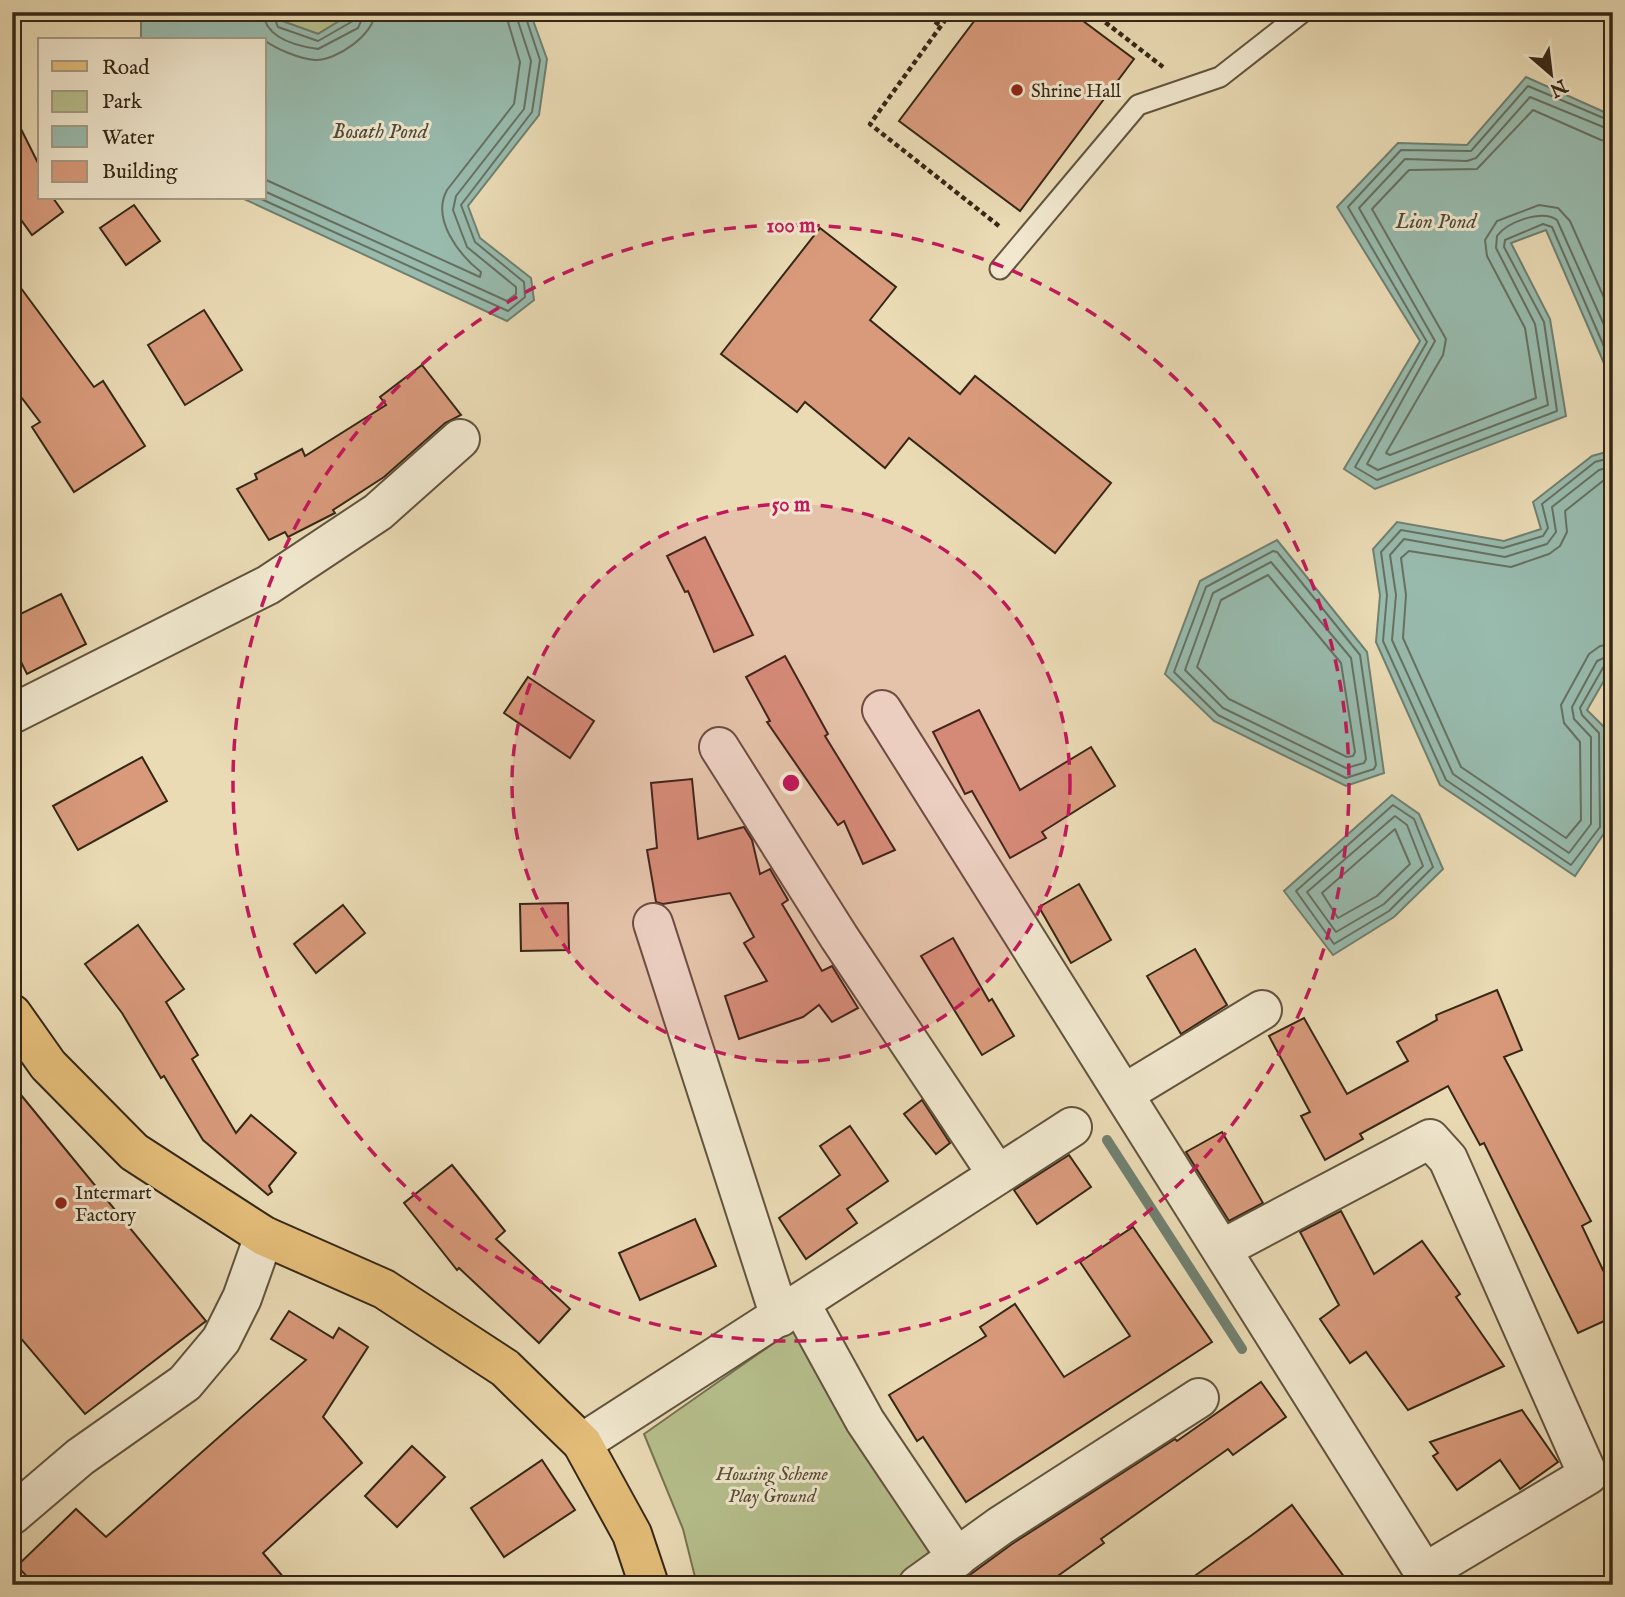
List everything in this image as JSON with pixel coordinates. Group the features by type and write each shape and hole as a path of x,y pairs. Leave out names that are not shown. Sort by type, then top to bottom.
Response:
{"main road":[{"path":"12,1014 48,1065 134,1152 264,1236 384,1289 505,1368 582,1443 610,1488 632,1534 649,1585"}],"street":[{"path":"12,714 268,585 378,512 460,439"},
{"path":"881,709 1125,1093 1222,1249 1428,1579 1588,1475 1448,1159 1430,1139 1222,1249"},
{"path":"719,747 839,937 997,1174"},
{"path":"653,923 790,1310 957,1558"},
{"path":"1125,1093 1262,1010"},
{"path":"582,1443 1072,1127"},
{"path":"12,1515 80,1457 185,1383 220,1340 242,1298 264,1236"},
{"path":"918,1585 1000,1526 1199,1398"}],"lane":[{"path":"1000,269 1138,105 1220,76 1303,12"}],"path":[{"path":"921,12 941,26"},
{"path":"951,12 870,124 1022,244"},
{"path":"1092,12 1189,87"}],"green space":[{"path":"278,12 354,12 318,34 282,21"},
{"name":"Housing Scheme Play Ground","path":"798,1326 935,1555 902,1585 697,1585 683,1529 644,1434"}],"water":[{"name":"Bosath Pond","path":"141,12 278,12 282,21 318,34 354,12 530,12 547,59 539,115 468,206 480,238 531,278 534,300 507,321 246,200 266,200 266,38 141,38"},
{"name":"Lion Pond","path":"1526,77 1613,116 1613,384 1546,230 1511,243 1550,319 1566,416 1375,489 1344,469 1420,341 1337,207 1398,143 1467,145"},
{"path":"1613,450 1613,665 1587,710 1606,729 1607,829 1575,876 1440,785 1376,642 1380,595 1373,549 1397,522 1504,541 1541,529 1533,502 1592,456"},
{"path":"1277,540 1367,652 1384,773 1346,786 1214,721 1165,674 1200,581"},
{"path":"1392,795 1419,814 1443,869 1394,917 1333,955 1284,891"}],"building":[{"name":"Shrine Hall","path":"981,12 1071,12 1134,59 1020,211 899,121"},
{"path":"12,111 38,163 38,200 54,200 63,212 32,235 19,217 12,217"},
{"path":"134,205 160,241 126,265 100,228"},
{"path":"820,228 896,287 870,320 960,394 975,376 1111,483 1055,553 909,438 885,468 805,402 797,412 721,354"},
{"path":"12,276 94,387 103,381 145,446 74,492 32,427 40,422 12,385"},
{"path":"204,310 242,370 185,405 148,345"},
{"path":"422,365 461,415 445,423 384,477 333,510 335,513 288,537 285,532 269,540 237,489 257,479 255,474 302,449 305,456 386,405 380,397"},
{"path":"705,537 753,635 714,652 688,591 685,592 667,556"},
{"path":"61,594 86,644 27,674 12,644 12,618"},
{"path":"785,656 828,734 825,736 895,850 863,864 844,821 838,825 767,722 770,721 746,677"},
{"path":"528,677 594,721 570,758 504,713"},
{"path":"979,710 1020,790 1091,747 1115,786 1042,832 1046,838 1010,858 972,791 965,794 933,732"},
{"path":"142,757 167,801 78,850 53,806"},
{"path":"692,779 698,839 744,827 752,840 760,874 770,869 788,900 782,904 822,971 832,966 858,1008 832,1022 819,1005 803,1017 739,1039 725,996 767,981 744,943 754,937 730,893 663,904 656,902 647,850 657,848 651,783"},
{"path":"1079,884 1111,940 1071,963 1039,907"},
{"path":"568,903 569,950 521,951 520,904"},
{"path":"343,905 365,933 316,973 294,944"},
{"path":"138,925 184,989 166,1002 198,1055 192,1059 236,1133 251,1115 296,1153 269,1186 272,1192 268,1195 203,1140 122,1013 85,964"},
{"path":"953,938 989,1001 992,999 1014,1036 982,1055 921,956"},
{"path":"1195,949 1227,1005 1181,1034 1147,976"},
{"path":"1497,990 1522,1050 1504,1057 1591,1221 1582,1226 1613,1291 1613,1317 1578,1333 1484,1143 1480,1145 1448,1086 1360,1134 1363,1139 1325,1160 1301,1116 1310,1112 1269,1036 1304,1018 1347,1094 1408,1061 1397,1042 1437,1020 1436,1015"},
{"name":"Intermart Factory","path":"12,1084 206,1321 85,1414 12,1328"},
{"path":"922,1100 950,1143 936,1154 904,1114"},
{"path":"850,1126 888,1181 847,1209 857,1223 806,1259 779,1218 840,1175 820,1146"},
{"path":"1222,1132 1263,1203 1229,1221 1186,1152"},
{"path":"1069,1155 1091,1187 1037,1224 1014,1190"},
{"path":"452,1165 505,1231 496,1239 570,1309 539,1343 459,1268 457,1270 404,1203"},
{"path":"1341,1211 1374,1274 1422,1241 1460,1294 1456,1297 1504,1366 1408,1410 1366,1352 1350,1363 1320,1319 1339,1305 1300,1232"},
{"path":"695,1219 716,1266 640,1300 619,1253"},
{"path":"1133,1227 1212,1342 966,1502 923,1437 917,1441 889,1395 986,1336 980,1327 1015,1304 1064,1377 1130,1336 1080,1262"},
{"path":"289,1311 333,1338 339,1328 368,1347 323,1417 362,1463 263,1553 290,1585 35,1585 17,1566 76,1509 106,1537 306,1360 271,1339"},
{"path":"1261,1382 1286,1417 1233,1455 1228,1449 1101,1539 1104,1543 1045,1585 956,1585 1012,1544 1175,1439 1177,1441"},
{"path":"1522,1410 1558,1462 1520,1489 1500,1460 1457,1490 1433,1456 1438,1453 1430,1442"},
{"path":"412,1446 445,1477 397,1527 365,1496"},
{"path":"542,1460 575,1510 504,1557 471,1508"},
{"path":"1292,1505 1350,1585 1182,1585 1252,1535"}],"waterway":[{"path":"1107,1140 1242,1349"}],"place":[{"name":"Shrine Hall","path":"1017,90"},
{"name":"Intermart Factory","path":"61,1203"}]}
